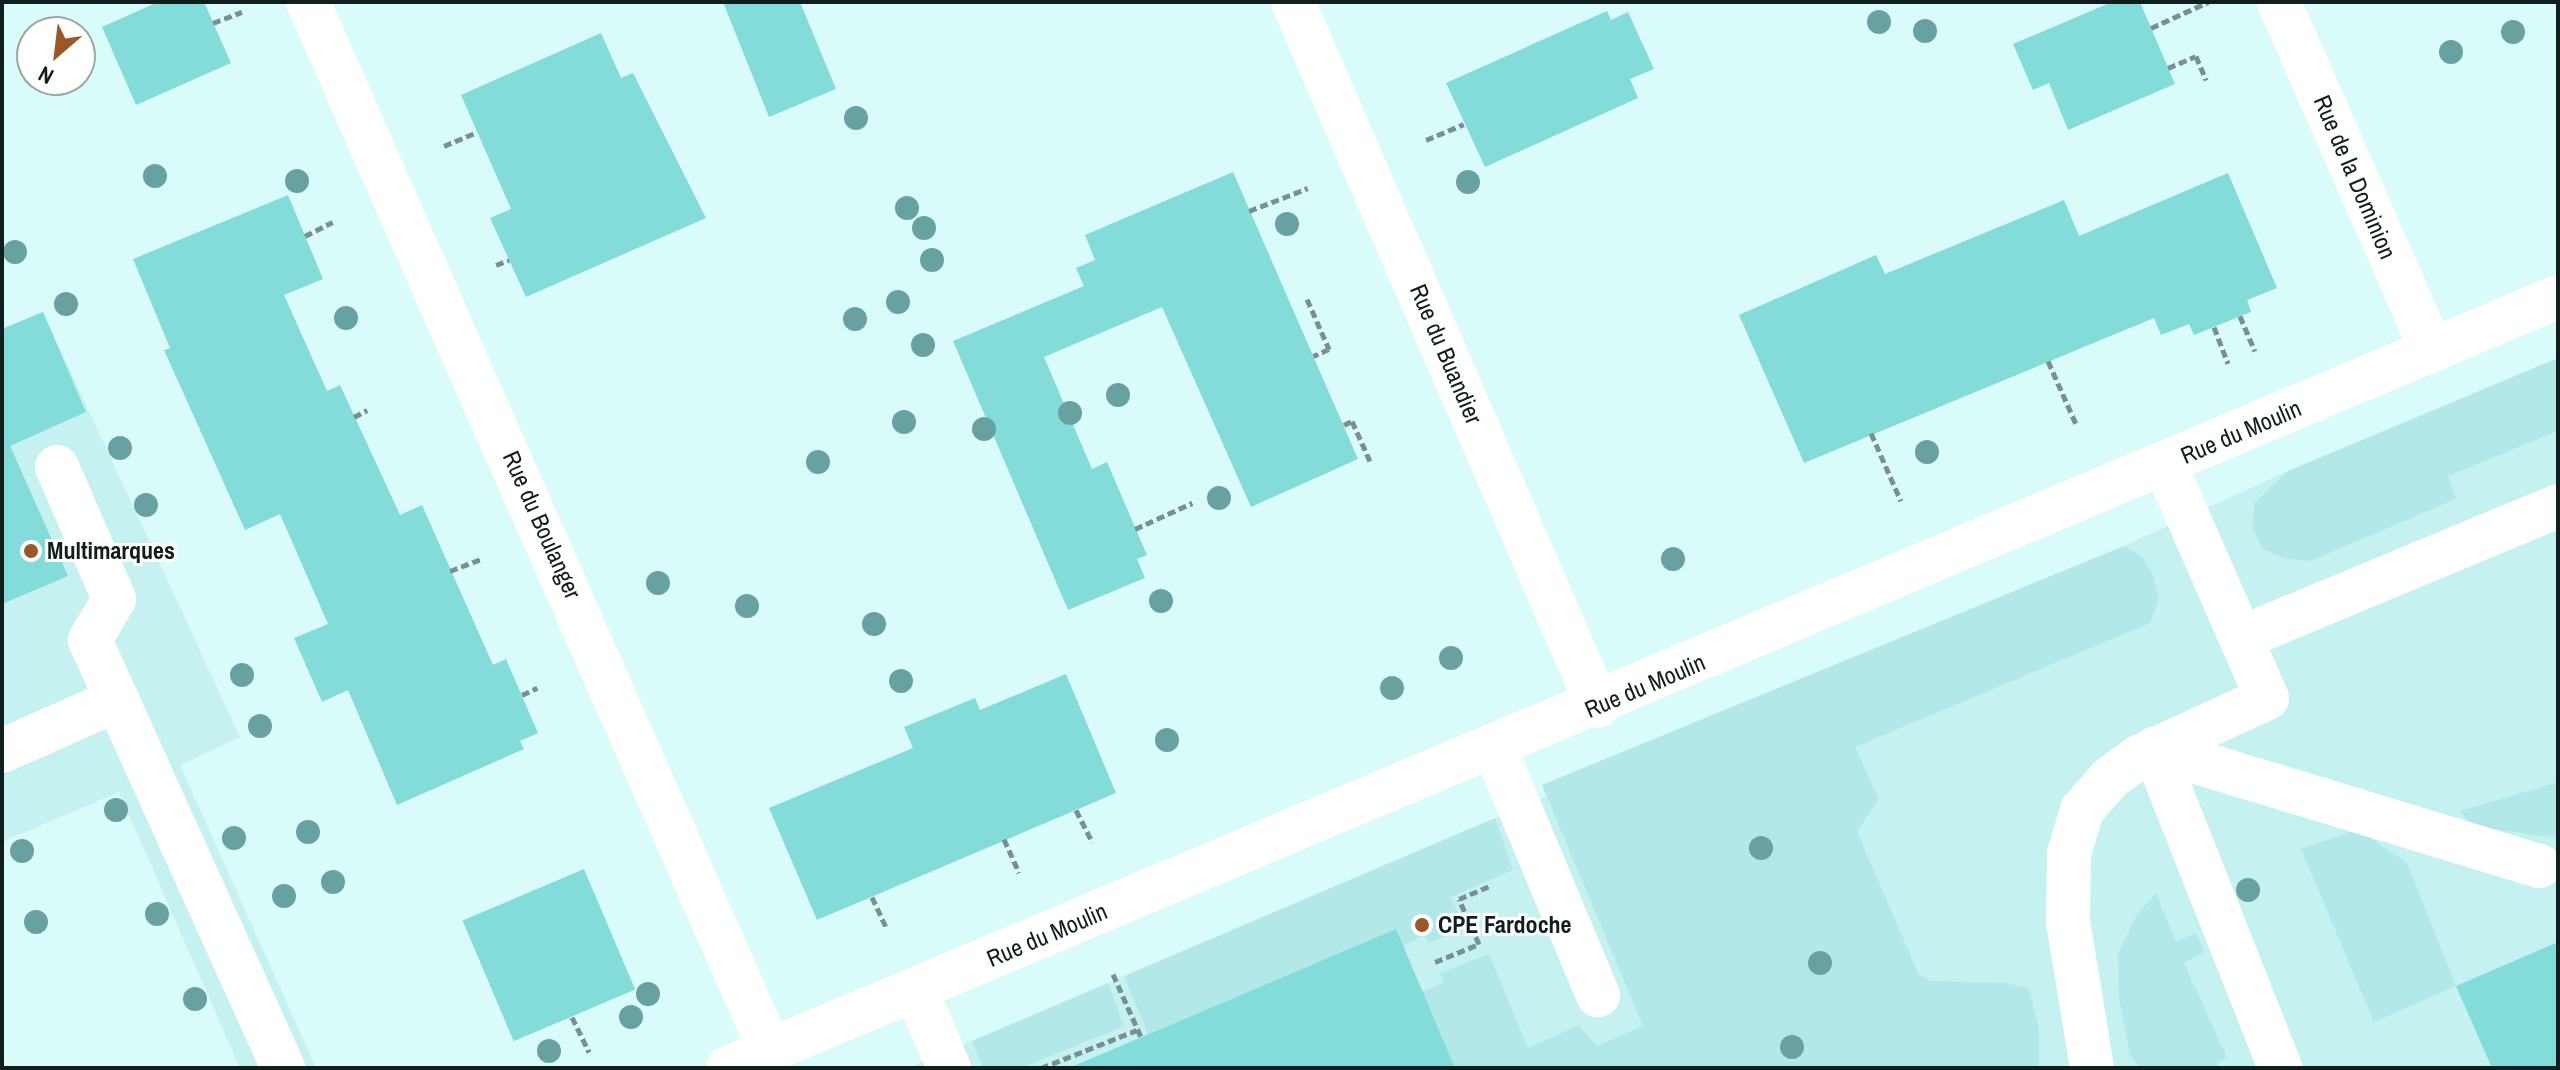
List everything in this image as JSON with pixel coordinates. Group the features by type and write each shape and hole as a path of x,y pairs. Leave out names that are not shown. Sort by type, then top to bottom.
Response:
{"street":[{"name":"Rue du Boulanger","path":"308,2 770,1050"},
{"name":"Rue du Buandier","path":"1293,2 1598,706"},
{"name":"Rue de la Dominion","path":"2279,2 2432,351"},
{"name":"Rue du Moulin","path":"728,1068 1598,706 2558,297"},
{"path":"2092,1068 2068,922 2069,854 2082,810 2110,778 2154,749 2267,698 2165,465"},
{"path":"57,467 114,599 90,640 283,1068"},
{"path":"2241,638 2558,506"},
{"path":"2,751 117,700"},
{"path":"1495,749 1598,995"},
{"path":"2154,749 2540,866"},
{"path":"2154,749 2280,1068"},
{"path":"916,990 949,1068"}],"path":[{"path":"2151,28 2208,2"},
{"path":"213,23 242,12"},
{"path":"2168,68 2196,56 2206,80"},
{"path":"1426,140 1464,124"},
{"path":"444,146 477,132"},
{"path":"1249,211 1308,188"},
{"path":"305,236 333,222"},
{"path":"496,265 509,260"},
{"path":"1307,299 1329,349 1313,356"},
{"path":"2240,316 2255,351"},
{"path":"2214,327 2228,363"},
{"path":"2048,361 2077,426"},
{"path":"354,417 367,410"},
{"path":"1344,425 1352,421 1370,461"},
{"path":"1871,433 1901,501"},
{"path":"1135,529 1192,503"},
{"path":"450,571 481,559"},
{"path":"522,695 537,688"},
{"path":"1076,810 1092,842"},
{"path":"1004,839 1019,873"},
{"path":"872,897 887,929"},
{"path":"1435,962 1479,944 1459,899"},
{"path":"1113,974 1141,1037"},
{"path":"572,1017 589,1052"},
{"path":"1041,1068 1137,1030"}],"shaded area":[{"path":"43,312 240,737 180,765 316,1068 240,1068 119,792 2,842 2,329"},
{"path":"2558,358 2558,1068 908,1068 1546,797 1542,785 2124,546 2288,471"},
{"path":"2558,358 2558,431 2448,476 2456,499 2310,561 2283,558 2262,548 2253,529 2254,503 2288,471"},
{"path":"2124,546 2142,557 2152,573 2159,598 2150,623 1855,747 1879,799 1857,831 1919,975 1932,981 2006,983 2029,989 2039,1029 2039,1068 1455,1068 1421,992 1444,983 1440,973 1489,954 1528,1048 1579,1025 1597,1046 1643,1026 1542,785"},
{"path":"2558,782 2558,838 2471,826 2460,811"},
{"path":"1495,818 1513,870 1451,897 1465,929 1428,943 1424,935 1403,946 1396,929 1148,1034 1124,976"},
{"path":"2358,829 2407,863 2456,986 2374,1022 2301,849"},
{"path":"2156,893 2176,942 2196,933 2205,952 2184,963 2227,1058 2217,1062 2219,1068 2140,1068 2130,1056 2119,998 2118,954 2136,916"},
{"path":"1108,983 1124,1026 1021,1068 983,1068 972,1041"}],"building":[{"path":"158,2 204,2 231,63 136,105 102,27"},
{"path":"723,2 800,2 836,89 769,117"},
{"path":"2112,2 2140,2 2175,84 2068,130 2049,83 2033,90 2013,44"},
{"path":"1607,11 1611,20 1628,12 1654,69 1630,79 1638,98 1485,167 1446,83"},
{"path":"601,33 621,78 633,73 706,218 526,297 490,218 511,209 461,95"},
{"path":"1233,172 1358,459 1251,507 1162,307 1044,357 1092,469 1107,462 1147,555 1137,559 1145,578 1068,610 953,341 1084,286 1076,268 1095,260 1085,235"},
{"path":"2228,173 2277,288 2247,300 2251,312 2194,335 2189,324 2161,335 2154,318 1804,463 1739,315 1876,255 1885,274 2064,200 2079,236"},
{"path":"288,195 323,279 284,295 327,391 340,385 400,515 422,505 493,665 506,659 538,733 520,741 524,749 397,805 348,690 322,702 294,638 328,624 280,514 245,530 164,350 170,348 133,259"},
{"path":"43,312 86,412 10,446 68,576 2,604 2,329"},
{"path":"1066,674 1116,793 817,920 769,808 913,748 904,727 975,698 980,710"},
{"path":"584,869 635,990 514,1041 462,921"},
{"path":"1396,929 1455,1068 1069,1068"},
{"path":"2558,942 2558,1068 2492,1068 2456,986"}],"place":[{"name":"Multimarques","path":"31,551"},
{"name":"CPE Fardoche","path":"1422,925"}]}
